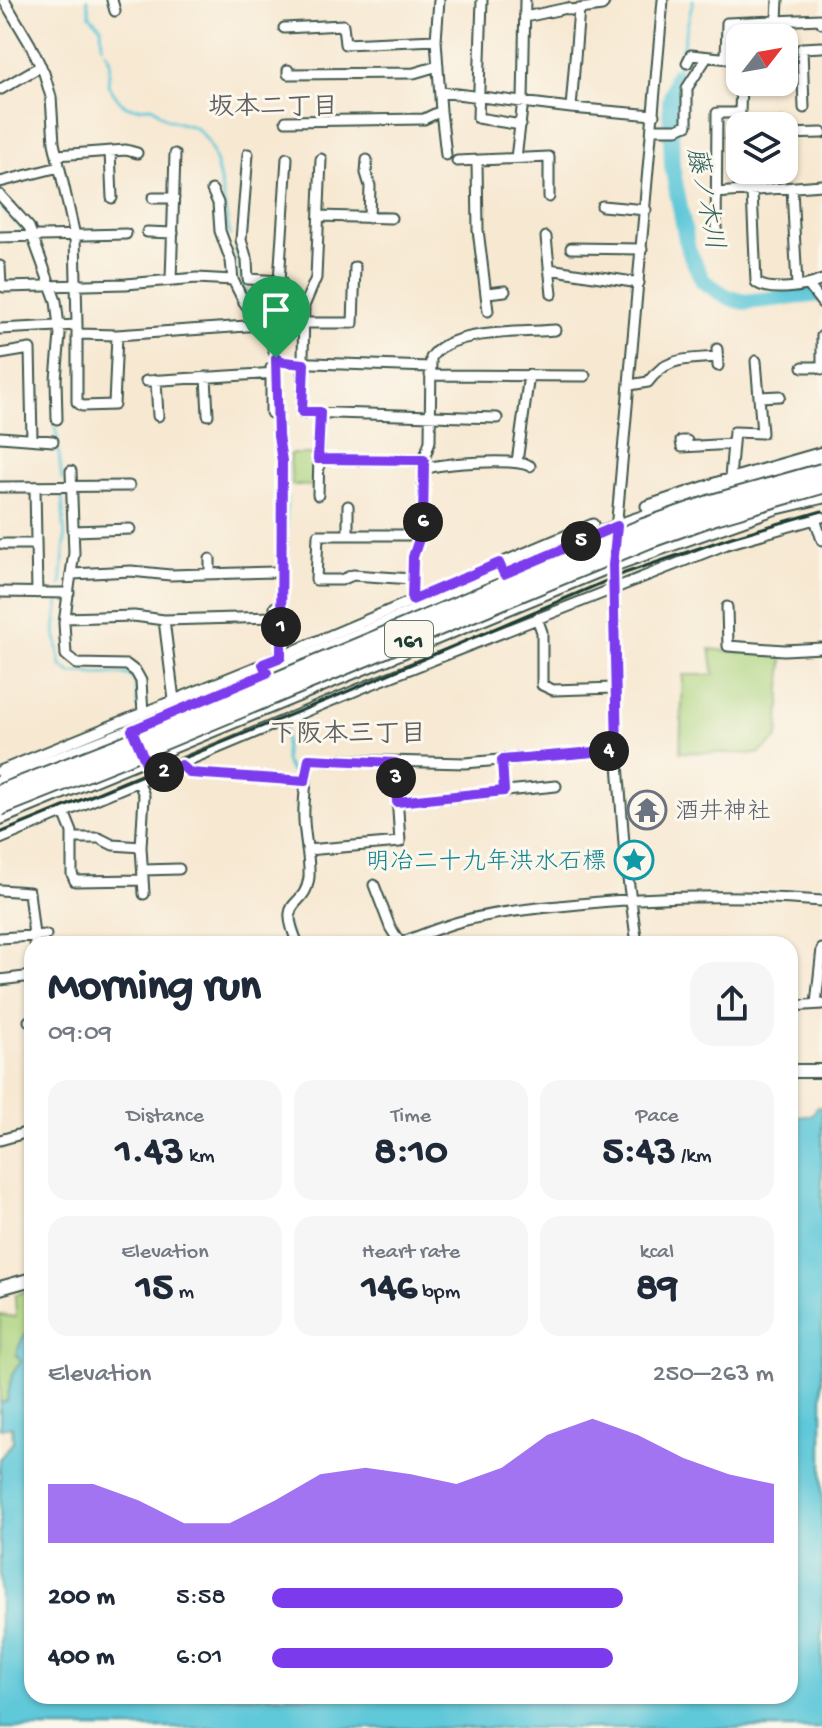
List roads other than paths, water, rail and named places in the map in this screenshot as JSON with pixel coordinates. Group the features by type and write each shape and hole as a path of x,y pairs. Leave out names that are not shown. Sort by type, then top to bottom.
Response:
{"highway":[{"name":"161","path":"0,793 118,747 644,527 712,503 822,472"},
{"name":"161","path":"0,807 648,540 715,516 822,485"}],"street":[{"path":"112,0 115,11"},
{"path":"439,0 436,40 446,155"},
{"path":"482,0 478,118 521,125"},
{"path":"516,158 523,101 525,0"},
{"path":"525,17 566,4 570,10 602,6 605,0"},
{"path":"636,936 617,750 613,565 663,0"},
{"path":"777,19 778,0"},
{"path":"2,1 41,66 51,97 59,167 75,236 77,402 82,406 114,405 117,335"},
{"path":"571,108 579,9"},
{"path":"727,24 777,19 820,19 822,23"},
{"path":"284,28 343,25 345,44 436,40"},
{"path":"804,108 802,48 822,47"},
{"path":"687,63 691,55 726,58"},
{"path":"653,129 677,129 687,125 687,88 707,57"},
{"path":"1,89 41,66"},
{"path":"286,73 414,73 438,66"},
{"path":"440,92 654,115"},
{"path":"717,241 717,113 740,113 741,96"},
{"path":"286,121 424,119 441,111"},
{"path":"798,130 822,133"},
{"path":"110,152 112,198"},
{"path":"57,155 137,153"},
{"path":"171,280 175,154"},
{"path":"248,154 241,240 248,279 280,285 287,158"},
{"path":"457,161 549,157 549,197"},
{"path":"321,159 316,278 304,306 302,412 497,418"},
{"path":"367,160 369,218"},
{"path":"477,161 478,230 488,311"},
{"path":"0,182 59,167"},
{"path":"716,193 822,185"},
{"path":"792,188 797,286"},
{"path":"212,190 218,203 218,218 231,261 233,280 244,302 269,334 276,358 271,413"},
{"path":"752,192 756,282 766,289 810,287 822,280"},
{"path":"0,195 24,220 56,301 60,326 57,419"},
{"path":"153,198 174,198"},
{"path":"602,206 646,210"},
{"path":"319,216 391,218"},
{"path":"147,232 173,233"},
{"path":"0,237 126,234"},
{"path":"546,237 552,294"},
{"path":"224,244 241,240"},
{"path":"571,248 642,249"},
{"path":"0,266 1,286 197,278 233,280"},
{"path":"303,323 353,323 355,267"},
{"path":"549,269 639,283"},
{"path":"810,287 820,301"},
{"path":"487,293 505,291"},
{"path":"0,329 60,326 117,335 261,325"},
{"path":"412,600 413,557 421,535 424,464 430,441 431,358 435,351 456,338 555,330"},
{"path":"803,367 822,368 822,336"},
{"path":"0,354 30,349 32,439"},
{"path":"630,385 648,382 655,370 674,361 717,357"},
{"path":"276,358 304,364 585,376"},
{"path":"730,478 734,432 762,433 756,361"},
{"path":"158,416 151,381 273,373"},
{"path":"273,373 282,461 281,657"},
{"path":"517,462 529,375"},
{"path":"206,377 208,415"},
{"path":"759,397 780,396"},
{"path":"318,495 320,412"},
{"path":"0,437 53,441"},
{"path":"687,441 681,441 682,447 733,444"},
{"path":"646,506 822,452"},
{"path":"318,459 424,464 517,462 530,466"},
{"path":"791,462 822,462"},
{"path":"0,781 533,555 617,526 730,478 769,469"},
{"path":"71,471 73,574 65,618 66,655 77,664 127,665 141,681 143,714"},
{"path":"0,487 129,486"},
{"path":"35,487 37,593"},
{"path":"0,818 613,565 775,508 822,497"},
{"path":"348,506 348,535"},
{"path":"0,839 364,687 727,544 819,518 822,540"},
{"path":"575,538 593,524"},
{"path":"74,531 130,529"},
{"path":"412,579 353,575 341,580 316,580 318,535 421,535"},
{"path":"3,544 36,544"},
{"path":"533,555 553,612"},
{"path":"65,618 134,616 164,620 275,617 275,558"},
{"path":"210,559 210,574"},
{"path":"0,771 130,725 143,714 174,700 265,669 281,657 412,600 502,568"},
{"path":"73,574 131,571 170,575 275,572"},
{"path":"0,592 69,593"},
{"path":"727,607 728,646 784,650 822,648"},
{"path":"537,618 542,632 542,685 553,690 615,688"},
{"path":"164,620 174,700"},
{"path":"265,669 280,703 281,723"},
{"path":"130,725 152,777"},
{"path":"294,936 288,923 288,913 309,877 303,819 309,759 465,763 617,750"},
{"path":"502,760 504,791"},
{"path":"307,850 400,842 395,763"},
{"path":"181,765 190,773 305,781"},
{"path":"139,782 144,796 141,847 144,894"},
{"path":"397,802 556,786"},
{"path":"64,812 72,838 72,874 75,881 99,881 179,869"},
{"path":"72,838 99,838 113,845 141,847"},
{"path":"99,881 99,895"},
{"path":"374,885 395,936"},
{"path":"0,890 29,892 34,936"},
{"path":"421,936 461,921 493,914 630,898 768,896 822,901"},
{"path":"0,938 24,939"},
{"path":"798,1005 819,1004 822,949"},
{"path":"0,980 24,977"},
{"path":"798,1071 822,1071"},
{"path":"0,1140 24,1133"},
{"path":"0,1288 24,1281"}],"water":[{"path":"817,1107 822,1107 822,1728 0,1728 0,1458 13,1442 12,1426 0,1429 0,1403 7,1401 12,1375 21,1361 16,1355 24,1336 24,1704 798,1704 798,1117 812,1115"}],"waterway":[{"path":"87,0 90,16 101,27 102,46"},
{"name":"藤ノ木川","path":"676,76 693,0"},
{"path":"105,51 110,61 108,85 122,103 130,107 152,107 167,119 197,129 205,137 220,178 230,235"},
{"name":"藤ノ木川","path":"676,76 670,101 672,166 688,249 703,281 727,297 744,302 822,294"},
{"path":"0,206 25,232"},
{"path":"236,249 245,290 276,332 279,349"},
{"path":"55,421 62,480"},
{"path":"286,461 286,533"},
{"path":"61,585 65,542 62,495"},
{"path":"59,600 55,630 61,666 71,673 129,675 135,681 138,708"},
{"path":"285,727 285,761 292,773"},
{"path":"295,897 303,881 299,811"},
{"path":"288,907 283,914 290,936"}],"railway":[{"path":"0,833 339,695 625,573 822,511"}],"place":[{"name":"酒井神社","path":"647,810"},
{"name":"明冶二十九年洪水石標","path":"634,860"}],"district":[{"name":"坂本二丁目","path":"273,105"},
{"name":"下阪本三丁目","path":"348,732"}]}
